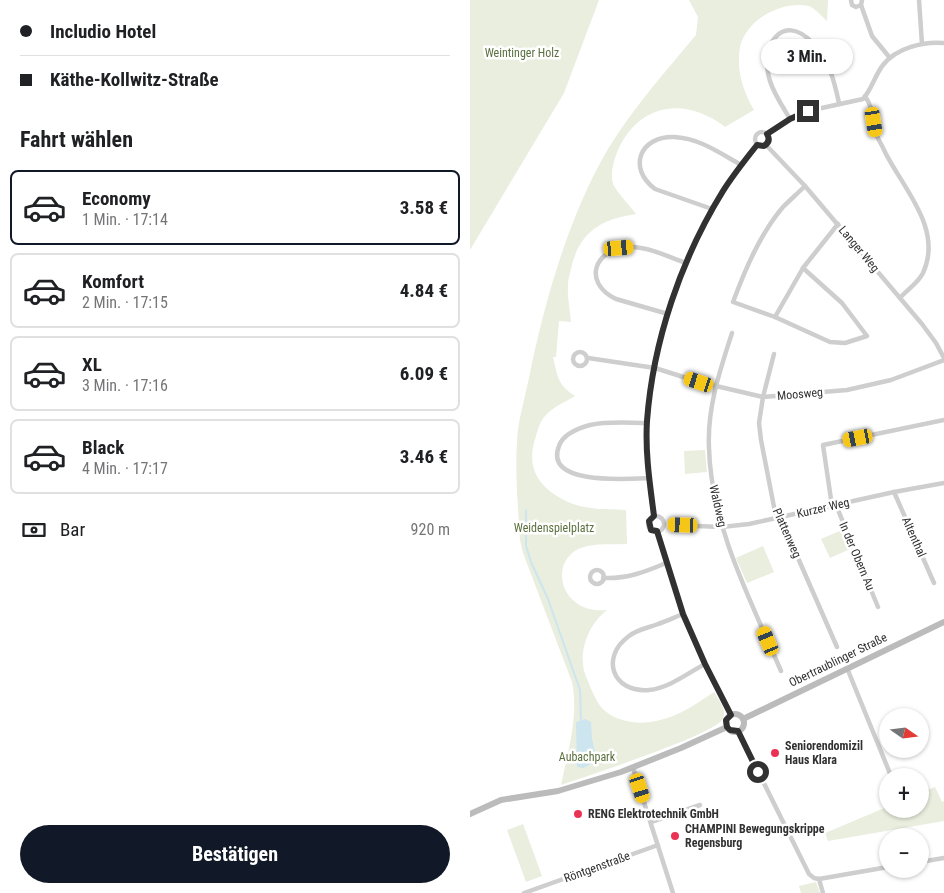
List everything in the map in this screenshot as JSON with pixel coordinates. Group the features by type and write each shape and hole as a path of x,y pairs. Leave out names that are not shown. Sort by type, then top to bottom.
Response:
{"street":[{"path":"851,0 852,5 855,7 862,3 872,36 890,58"},
{"path":"919,0 922,44"},
{"path":"790,119 770,82 767,67 770,44 776,36 787,31 800,34 812,42 818,49 831,71 839,103"},
{"path":"767,134 790,119 808,111 859,100 865,96 883,65 890,58 913,46 944,43"},
{"path":"865,96 872,109 876,135 891,165 915,202 927,238 927,254 923,272 919,279 900,298"},
{"path":"761,132 767,134 769,141 766,145 762,147 754,142 756,135 761,132"},
{"path":"712,209 655,189 648,184 639,170 640,156 650,143 660,139 685,138 710,147 741,165"},
{"path":"654,516 649,478 647,422 655,368 668,314 686,263 712,209 741,165 757,145"},
{"name":"Langer Weg","path":"766,145 805,186 900,298 936,343 944,359"},
{"path":"802,268 842,303 867,336 845,343 830,342 775,317 733,302 749,264 766,232 783,207 805,186"},
{"path":"775,317 802,268 838,224"},
{"path":"668,314 608,296 597,282 596,266 600,259 608,253 619,248 631,247 644,248 686,263"},
{"name":"Waldweg","path":"732,333 715,387 710,426 708,447 714,491 722,527 781,671"},
{"name":"Plattenweg","path":"774,354 763,397 759,423 760,440 775,512 837,647"},
{"name":"Moosweg","path":"588,358 655,368 715,387 763,397 847,390 891,380 944,359"},
{"name":"In der Obern Au","path":"878,607 834,505 823,445 944,420"},
{"path":"647,422 589,425 575,430 565,437 560,443 557,454 558,461 568,470 589,478 610,480 649,478"},
{"name":"Kurzer Weg","path":"670,525 722,527 779,519 834,505 944,483"},
{"name":"Altenthal","path":"894,492 934,583"},
{"path":"654,516 659,516 664,522 662,529 657,531 651,530 649,526 649,521 654,516"},
{"path":"657,531 683,614 705,664 731,715"},
{"path":"603,578 624,578 666,563"},
{"path":"683,614 642,629 628,637 621,643 614,657 614,672 618,680 628,688 652,690 668,685 705,664"},
{"name":"Obertraublinger Straße","path":"743,719 944,623"},
{"path":"847,668 888,768"},
{"path":"738,714 743,719 743,726 738,731 730,730 727,727 726,720 731,715 738,714"},
{"path":"470,814 501,800 558,791 633,768 727,727"},
{"path":"738,731 805,868 814,878 819,879 879,869"},
{"path":"633,768 673,893"},
{"path":"651,822 700,805"},
{"name":"Röntgenstraße","path":"524,893 538,891 658,845"},
{"path":"929,860 944,858"},
{"path":"819,879 823,893"}],"green space":[{"name":"Weintinger Holz","path":"470,0 599,0 564,93 470,250"},
{"path":"689,0 828,0 827,21 812,7 798,5 776,9 766,14 749,28 740,47 739,64 744,88 754,110 725,127 710,117 695,111 680,108 665,109 651,114 639,122 627,134 615,158 612,180 617,191 636,214 612,220 593,230 580,245 575,256 568,282 571,322 559,321 556,357 553,357 561,384 575,396 552,410 542,420 538,428 532,459 538,478 544,486 562,499 586,507 626,510 627,544 584,547 572,553 565,562 562,573 563,584 568,595 578,604 590,609 607,610 590,630 583,654 584,671 600,706 616,718 636,722 650,722 679,713 714,692 722,706 724,717 713,727 673,745 561,785 572,734 574,695 572,682 523,553 520,540 516,465 519,425 550,290 581,202 608,149 628,119 696,35 698,17"},
{"path":"705,450 707,472 685,474 684,451"},
{"path":"842,530 850,549 830,558 821,539"},
{"path":"763,546 774,572 747,583 736,558"},
{"path":"935,787 942,802 944,801 944,821 903,828 879,828 879,832 828,841 825,833 879,810 879,818 929,818 929,789"},
{"path":"523,824 542,876 526,882 507,830"},
{"path":"816,882 820,893 801,893 799,886"}],"water":[{"path":"585,719 591,722 592,739 597,761 583,768 577,767 576,722"}],"waterway":[{"path":"526,510 526,546 531,562 548,599 580,690 581,720"}],"place":[{"name":"Seniorendomizil Haus Klara","path":"775,753"},
{"name":"RENG Elektrotechnik GmbH","path":"578,814"},
{"name":"CHAMPINI Bewegungskrippe Regensburg","path":"675,836"}],"route":[{"path":"758,772 738,731 734,732 727,727 726,720 731,715 705,664 683,614 657,531 651,530 648,524 654,516 649,478 647,422 650,393 668,314 686,263 712,209 723,190 757,145 764,146 768,143 769,138 767,134 790,119 808,111"}],"park label":[{"name":"Weidenspielplatz","path":"554,528"},
{"name":"Aubachpark","path":"587,757"}]}
